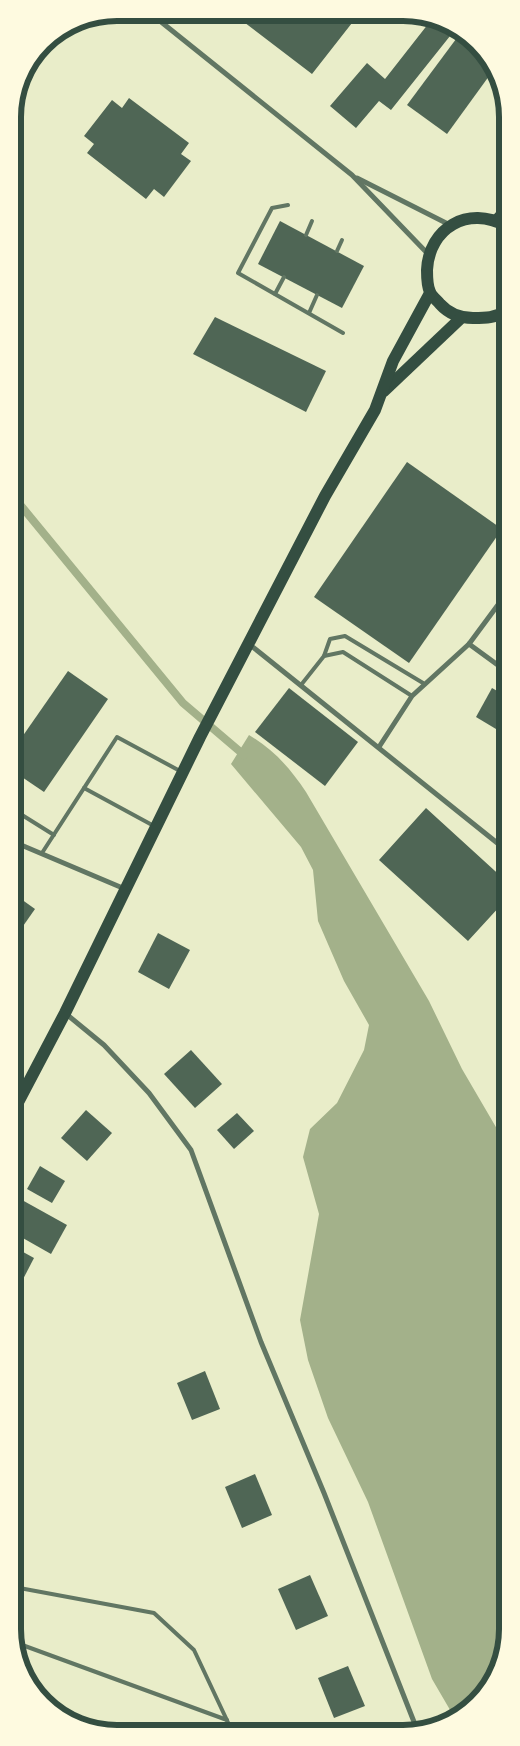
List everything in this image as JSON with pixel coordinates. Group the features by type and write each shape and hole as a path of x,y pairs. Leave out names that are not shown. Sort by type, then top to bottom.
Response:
{"main road":[{"path":"499,223 473,218 450,225 437,238 428,255 427,277 430,293 445,309 462,318 495,318 499,315"},
{"path":"21,1097 65,1013 200,737 382,392 393,361 430,293"},
{"path":"382,392 462,318"}],"street":[{"path":"160,21 352,175 428,255"},
{"path":"352,175 450,225"},
{"path":"379,747 412,696 468,644 499,603"},
{"path":"248,643 499,844"},
{"path":"468,644 499,666"},
{"path":"21,845 125,890"},
{"path":"65,1013 104,1045 149,1093 191,1150 261,1342 346,1547 415,1724"}],"lane":[{"path":"288,205 272,208 238,272 343,334"},
{"path":"306,235 312,221"},
{"path":"337,251 342,240"},
{"path":"276,294 284,277"},
{"path":"309,314 318,295"},
{"path":"301,685 324,656 330,639 345,636 423,684"},
{"path":"324,656 343,652 412,696"},
{"path":"42,853 117,737 182,773"},
{"path":"84,788 156,827"},
{"path":"21,814 54,835"},
{"path":"21,1588 154,1613 194,1650 229,1725"},
{"path":"23,1645 227,1720"}],"shaded area":[{"path":"249,735 281,760 294,775 306,792 429,1001 462,1069 499,1132 499,1635 494,1660 486,1677 475,1692 451,1712 432,1679 368,1502 328,1418 308,1360 300,1320 319,1214 303,1157 310,1129 337,1103 364,1050 369,1025 344,981 318,921 313,870 301,847 231,764"}],"building":[{"path":"242,21 354,21 312,74"},
{"path":"428,24 451,34 391,110 379,101 356,128 330,106 367,63 385,79"},
{"path":"457,38 471,49 489,76 447,134 407,105"},
{"path":"129,98 189,143 181,154 191,161 164,197 154,189 146,199 87,153 94,144 84,136 112,100 122,108"},
{"path":"280,221 364,266 342,308 258,264"},
{"path":"215,317 326,371 306,412 193,354"},
{"path":"407,462 499,527 499,533 409,663 314,597"},
{"path":"68,671 108,699 44,792 21,776 21,739"},
{"path":"289,688 358,742 325,786 255,732"},
{"path":"492,688 499,692 499,731 476,717"},
{"path":"426,808 499,875 499,907 468,941 379,860"},
{"path":"21,899 35,909 21,929"},
{"path":"158,933 190,950 169,989 138,972"},
{"path":"191,1050 222,1084 195,1108 164,1074"},
{"path":"86,1110 112,1133 87,1161 61,1138"},
{"path":"237,1113 254,1131 234,1149 217,1130"},
{"path":"40,1166 65,1181 52,1203 27,1189"},
{"path":"22,1200 67,1225 51,1254 21,1237"},
{"path":"21,1251 34,1258 21,1283"},
{"path":"205,1371 220,1409 192,1420 177,1383"},
{"path":"255,1474 272,1515 242,1528 225,1487"},
{"path":"310,1575 328,1616 296,1630 278,1589"},
{"path":"348,1666 365,1706 334,1718 318,1678"}],"waterway":[{"path":"21,506 183,703 244,755"}]}
